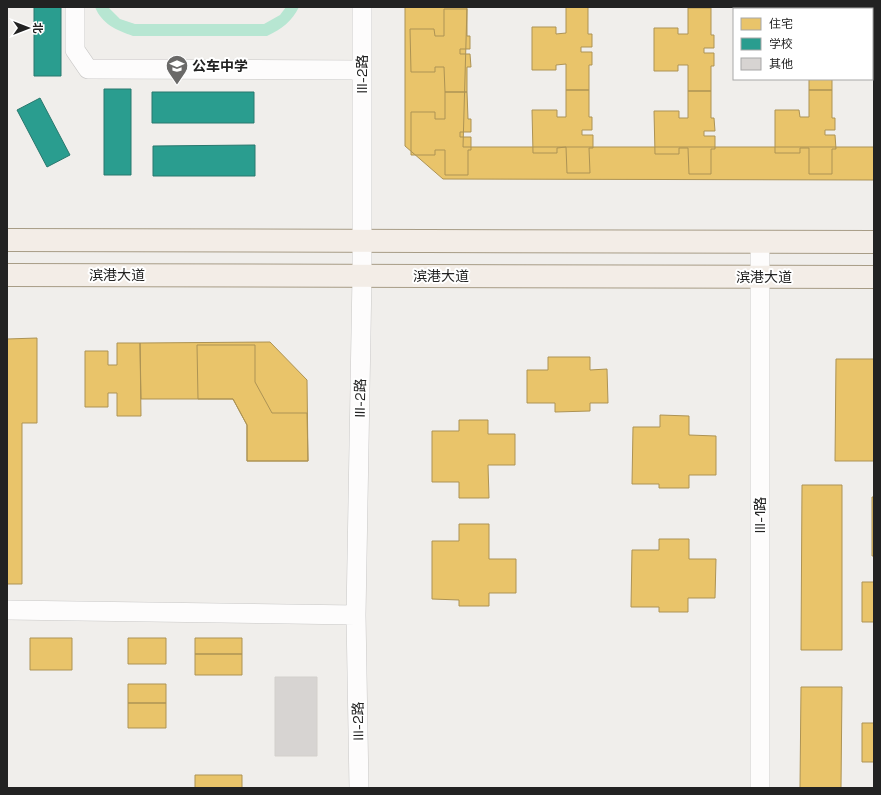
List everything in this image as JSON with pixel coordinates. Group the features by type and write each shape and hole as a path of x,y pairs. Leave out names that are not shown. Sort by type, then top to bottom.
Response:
{"main road":[{"path":"7,240 874,242"},
{"name":"滨港大道","path":"7,275 874,277"}],"street":[{"path":"75,7 75,50 88,69 362,70"},
{"name":"III-2路","path":"359,788 356,615 362,276 362,7"},
{"name":"III-1路","path":"760,242 760,788"},
{"path":"7,610 356,615"}],"green space":[{"path":"95,7 108,7 120,19 135,24 264,24 280,15 286,7 299,7 286,24 267,36 133,36 110,26 98,13"}],"building: 住宅":[{"path":"405,7 467,7 463,147 874,147 874,180 443,179 405,146"},
{"path":"566,7 588,7 588,34 592,34 592,47 581,47 581,52 592,52 592,65 589,65 589,90 566,90 566,64 556,65 556,70 532,70 532,27 556,27 556,34 566,33"},
{"path":"809,7 831,7 831,8"},
{"path":"688,8 711,8 711,35 714,35 714,48 704,48 704,53 714,53 714,66 711,66 711,91 688,91 688,65 678,65 678,71 654,71 654,28 678,28 678,34 688,34"},
{"path":"444,9 467,9 467,36 470,36 470,49 460,49 460,54 470,54 471,67 467,67 467,92 445,92 444,67 435,67 435,72 411,72 410,29 434,29 435,36 444,36"},
{"path":"809,80 832,80 832,90 809,90"},
{"path":"566,90 589,90 589,117 592,117 592,130 582,130 582,135 593,135 593,148 589,148 590,173 567,173 566,147 557,148 557,153 533,153 532,110 557,110 557,117 566,117"},
{"path":"809,90 832,90 832,118 835,118 835,130 825,130 825,135 835,135 836,149 832,149 832,174 809,174 809,148 800,148 800,153 775,153 775,110 799,110 800,117 809,117"},
{"path":"688,91 711,91 711,118 714,118 715,131 704,131 704,136 715,136 715,149 711,149 711,174 689,174 688,148 679,148 679,154 655,154 654,111 679,111 679,118 688,118"},
{"path":"445,92 467,92 468,119 471,119 471,132 460,132 460,137 471,137 471,150 468,150 468,175 445,175 445,150 435,150 435,155 411,155 411,112 435,112 435,119 445,119"},
{"path":"37,338 37,423 22,423 22,584 7,584 7,339"},
{"path":"270,342 307,380 308,461 247,461 247,425 233,399 141,399 140,343"},
{"path":"117,343 140,343 141,416 117,416 117,393 108,393 108,407 85,407 85,351 108,351 108,365 117,365"},
{"path":"197,345 255,345 255,382 272,413 307,413 308,461 247,461 247,425 233,399 198,399"},
{"path":"548,357 590,357 590,370 607,369 608,403 590,403 590,411 555,412 555,403 527,403 527,370 548,370"},
{"path":"836,359 874,359 874,461 835,461"},
{"path":"660,415 689,416 689,435 716,436 716,475 689,475 689,488 659,488 659,484 632,484 633,427 660,427"},
{"path":"459,420 488,420 488,434 515,434 515,465 488,465 489,498 459,498 459,482 432,482 432,431 459,431"},
{"path":"802,485 842,485 842,650 801,650"},
{"path":"872,497 874,497 874,556 872,556"},
{"path":"459,524 489,524 489,559 516,559 516,593 489,593 489,606 459,606 459,600 432,599 432,541 459,541"},
{"path":"659,539 689,539 689,559 716,559 715,598 688,598 688,612 659,612 659,607 631,607 632,550 659,550"},
{"path":"862,582 874,582 874,622 862,622"},
{"path":"30,638 72,638 72,670 30,670"},
{"path":"128,638 166,638 166,664 128,664"},
{"path":"195,638 242,638 242,654 195,654"},
{"path":"195,654 242,654 242,675 195,675"},
{"path":"128,684 166,684 166,703 128,703"},
{"path":"801,687 842,687 841,788 800,788"},
{"path":"128,703 166,703 166,728 128,728"},
{"path":"862,723 874,723 874,762 862,762"},
{"path":"195,775 242,775 242,788 195,788"}],"building: 学校":[{"path":"34,7 61,7 61,76 34,76"},
{"path":"104,89 131,89 131,175 104,175"},
{"path":"152,92 254,92 254,123 152,123"},
{"path":"40,98 70,155 47,167 17,110"},
{"path":"255,145 255,176 153,176 153,146"}],"building: 其他":[{"path":"275,677 317,677 317,756 275,756"}],"place":[{"name":"公车中学","path":"177,86"}]}
